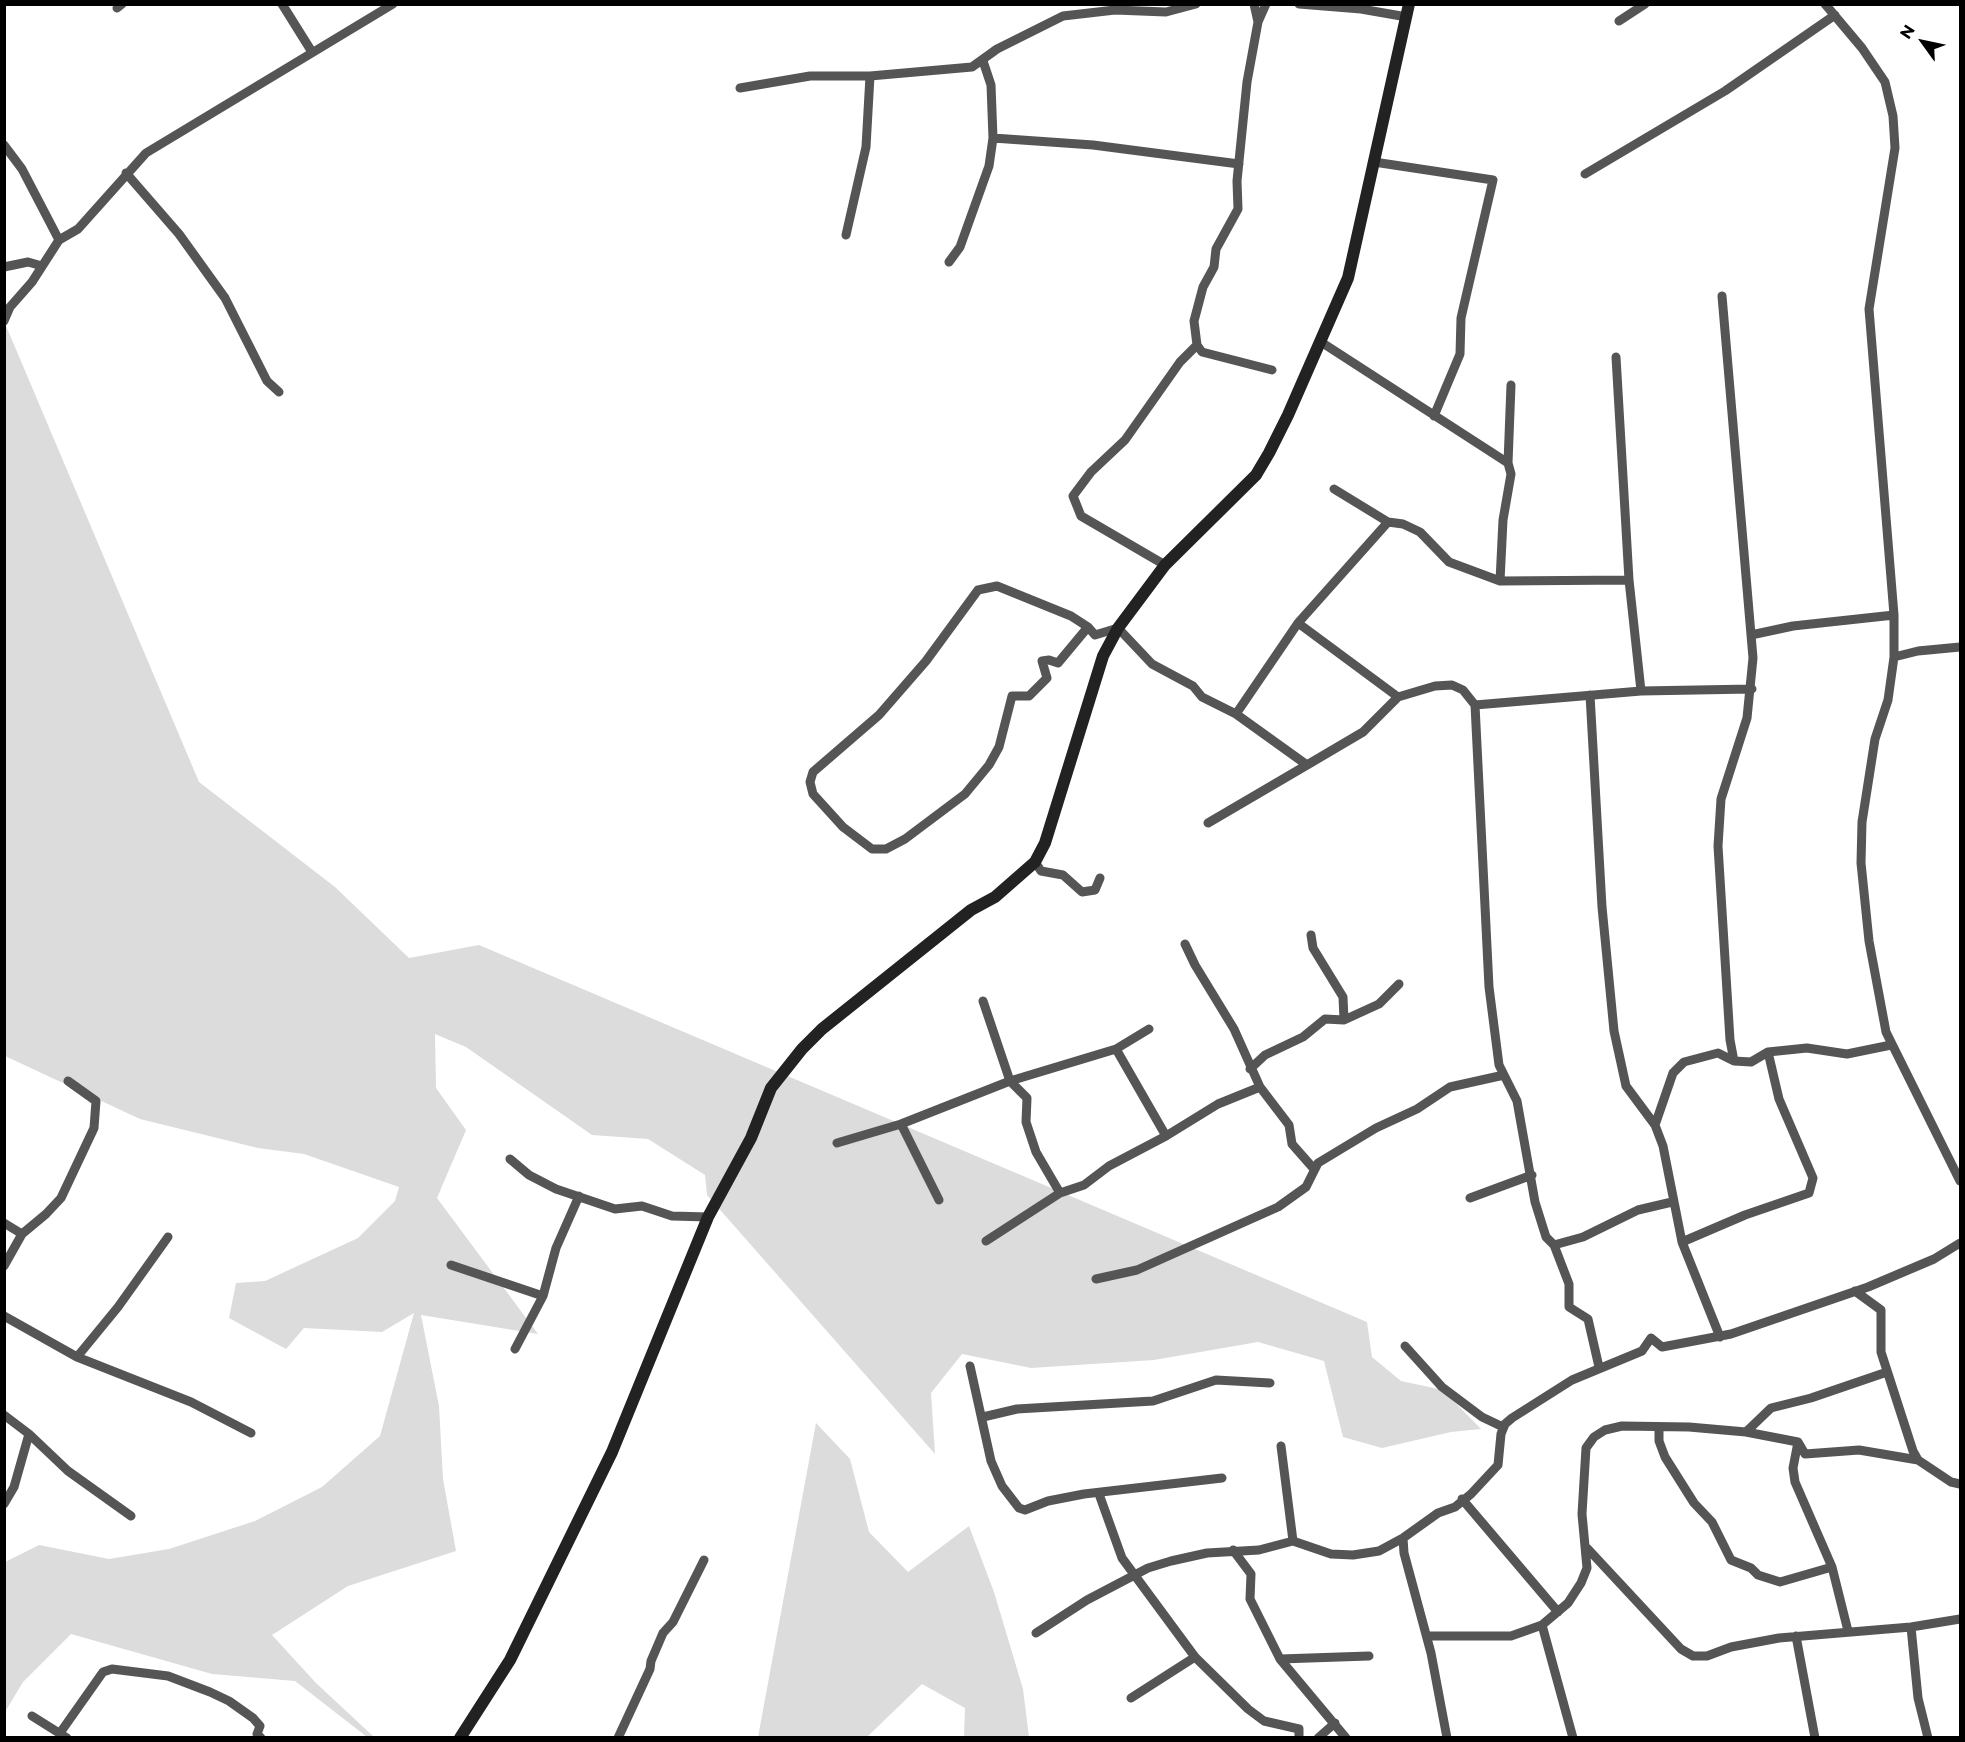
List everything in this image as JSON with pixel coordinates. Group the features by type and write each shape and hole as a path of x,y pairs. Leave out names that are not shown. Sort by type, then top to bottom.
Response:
{"main road":[{"path":"460,1737 510,1660 612,1452 708,1217 751,1138 771,1088 802,1049 822,1029 971,910 995,897 1035,862 1046,843 1103,656 1118,628 1165,565 1256,475 1288,415 1348,278 1408,11"}],"street":[{"path":"282,4 312,52"},
{"path":"4,321 10,307 59,240 78,228 146,153 312,52 352,31 393,4"},
{"path":"740,88 810,76 870,76 972,67 997,49 1063,16 1141,8 1166,12 1196,4"},
{"path":"1254,4 1258,22"},
{"path":"1266,4 1258,22 1247,82 1239,164 1238,209 1216,249 1214,267 1200,298 1194,321 1197,345 1202,352 1272,370"},
{"path":"1299,4 1408,11"},
{"path":"1619,21 1645,4"},
{"path":"1825,4 1862,48 1885,82 1893,116 1895,148 1869,309 1894,615 1894,657 1890,690 1875,739 1862,822 1861,862 1874,978 1891,1045 1960,1182"},
{"path":"1585,174 1725,91 1835,15"},
{"path":"949,262 960,247 974,204 987,177 993,138 991,86 983,61"},
{"path":"846,235 866,147 870,76"},
{"path":"993,138 1093,145 1239,164"},
{"path":"4,145 26,175 59,240"},
{"path":"1374,162 1493,180 1461,318 1460,354 1434,416"},
{"path":"126,173 178,234 225,298 267,381 279,392"},
{"path":"4,267 28,262 42,266"},
{"path":"1722,296 1751,634 1752,689 1747,718 1721,800 1718,846 1730,1040 1734,1060"},
{"path":"1321,342 1508,463"},
{"path":"1165,565 1081,516 1073,496 1091,472 1125,440 1180,362 1197,345"},
{"path":"1616,357 1629,580 1641,691"},
{"path":"1500,581 1503,520 1511,474 1508,463 1511,385"},
{"path":"1334,489 1388,522 1403,524 1420,532 1438,554 1449,562 1500,581 1629,580"},
{"path":"1236,714 1298,623 1388,522"},
{"path":"1088,627 1058,663 1049,660 1042,661 1047,678 1029,696 1012,696 999,747 989,765 965,794 905,839 886,849 872,849 843,827 813,794 810,782 813,772 826,759 845,747 879,715 926,661 978,591 997,586 1071,616 1088,627 1095,634 1118,628 1152,664 1193,686 1202,697 1236,714 1307,765"},
{"path":"1751,634 1792,626 1894,615"},
{"path":"1298,623 1398,697"},
{"path":"1894,657 1918,651 1960,647"},
{"path":"1208,823 1364,732 1398,697 1435,686 1452,685 1463,690 1475,705 1489,987 1497,1056 1517,1101 1535,1202 1546,1237 1554,1245 1569,1284 1569,1307 1588,1319 1599,1367"},
{"path":"1475,705 1641,691 1752,689"},
{"path":"1590,695 1602,907 1614,1031 1626,1086 1654,1125 1667,1165 1672,1202 1682,1242 1720,1336"},
{"path":"1035,862 1041,871 1063,875 1082,892 1095,890 1100,878"},
{"path":"1311,935 1313,948 1343,997 1344,1020"},
{"path":"1185,944 1195,965 1234,1029 1260,1087 1289,1125 1292,1144 1314,1169"},
{"path":"1250,1069 1265,1055 1303,1037 1325,1019 1344,1020 1379,1004 1399,984"},
{"path":"983,1001 1010,1081 1027,1098 1026,1122 1036,1152 1060,1193"},
{"path":"837,1143 901,1124 1010,1081 1116,1049 1149,1029"},
{"path":"1654,1125 1662,1110 1673,1073 1684,1062 1718,1053 1734,1060 1751,1062 1768,1052 1807,1048 1847,1054 1891,1045"},
{"path":"1116,1049 1166,1136"},
{"path":"1682,1242 1745,1215 1809,1193 1813,1178 1779,1099 1768,1052"},
{"path":"1096,1279 1137,1270 1278,1207 1306,1187 1318,1163 1376,1128 1417,1109 1450,1087 1504,1075"},
{"path":"4,1266 22,1234 61,1198 94,1128 96,1101 68,1081"},
{"path":"986,1241 1060,1193 1084,1185 1109,1166 1166,1136 1218,1104 1260,1087"},
{"path":"1644,1110 1662,1110"},
{"path":"901,1124 939,1200"},
{"path":"510,1159 529,1175 556,1189 615,1209 642,1206 672,1216 708,1217"},
{"path":"1470,1198 1532,1175"},
{"path":"515,1349 543,1296 556,1248 579,1196"},
{"path":"1554,1245 1583,1237 1638,1210 1672,1202"},
{"path":"4,1223 22,1234"},
{"path":"76,1357 168,1237"},
{"path":"1036,1633 1087,1600 1135,1575 1171,1561 1233,1550 1259,1550 1293,1541 1331,1554 1368,1554 1383,1549 1438,1513 1455,1507 1462,1499 1472,1494 1497,1465 1503,1427 1512,1418 1572,1380 1642,1351 1651,1338 1662,1347 1720,1336 1855,1291 1934,1259 1960,1243"},
{"path":"451,1265 543,1296"},
{"path":"1855,1291 1881,1310 1881,1352 1918,1460"},
{"path":"4,1316 76,1357 191,1402 251,1433"},
{"path":"1405,1346 1449,1393 1482,1418 1503,1427"},
{"path":"970,1366 991,1461 1007,1493 1019,1508 1025,1510 1048,1502 1222,1478"},
{"path":"1746,1432 1772,1408 1811,1398 1887,1372"},
{"path":"983,1417 1017,1409 1154,1401 1216,1380 1270,1383"},
{"path":"4,1415 29,1434 68,1471 131,1516"},
{"path":"1427,1636 1511,1636 1542,1625 1568,1603 1581,1583 1587,1568 1587,1548 1582,1514 1586,1448 1594,1437 1605,1430 1622,1426 1746,1432 1798,1442 1805,1454 1859,1450 1918,1460 1951,1482 1960,1484"},
{"path":"1659,1427 1659,1441 1665,1457 1694,1503 1712,1522 1731,1560 1751,1568 1758,1575 1780,1582 1832,1567"},
{"path":"4,1504 14,1487 29,1434"},
{"path":"1798,1442 1793,1468 1795,1482 1832,1567 1848,1631"},
{"path":"1281,1446 1293,1541"},
{"path":"1100,1494 1113,1538 1122,1558 1195,1657 1248,1709 1264,1721 1299,1729 1299,1737"},
{"path":"1462,1499 1558,1612"},
{"path":"1403,1538 1404,1553 1427,1636 1448,1737"},
{"path":"1587,1548 1681,1649 1693,1656 1707,1656 1731,1647 1796,1636 1911,1627 1960,1619"},
{"path":"1383,1549 1404,1553"},
{"path":"1233,1550 1251,1574 1250,1599 1280,1659 1346,1737"},
{"path":"620,1737 663,1633 673,1622 704,1560"},
{"path":"1542,1625 1573,1737"},
{"path":"1911,1627 1918,1698 1928,1737"},
{"path":"1796,1636 1815,1737"},
{"path":"1280,1659 1369,1656"},
{"path":"1131,1698 1195,1657"},
{"path":"32,1716 64,1735 103,1672 112,1669 168,1676 210,1692 229,1701 252,1718 260,1726 257,1734 261,1737"},
{"path":"1318,1737 1335,1723"}],"shaded area":[{"path":"4,321 199,782 335,887 409,958 479,945 1367,1322 1372,1357 1401,1381 1443,1390 1481,1429 1451,1432 1382,1448 1343,1437 1324,1361 1258,1342 1154,1360 1031,1368 962,1354 931,1393 935,1454 707,1195 705,1175 648,1139 592,1135 466,1047 435,1034 436,1088 466,1130 437,1198 538,1334 421,1315 439,1406 443,1479 456,1551 348,1586 272,1635 316,1683 374,1737 367,1737 295,1681 212,1674 71,1634 23,1682 5,1712 5,1562 39,1545 109,1559 169,1549 255,1521 322,1487 380,1436 414,1313 382,1332 304,1328 286,1349 229,1318 236,1283 265,1281 358,1238 395,1201 399,1187 304,1154 258,1148 140,1119 5,1056"},
{"path":"816,1423 850,1459 869,1532 908,1572 969,1526 994,1592 1023,1689 1029,1737 964,1737 965,1708 922,1684 867,1737 758,1737"}]}
